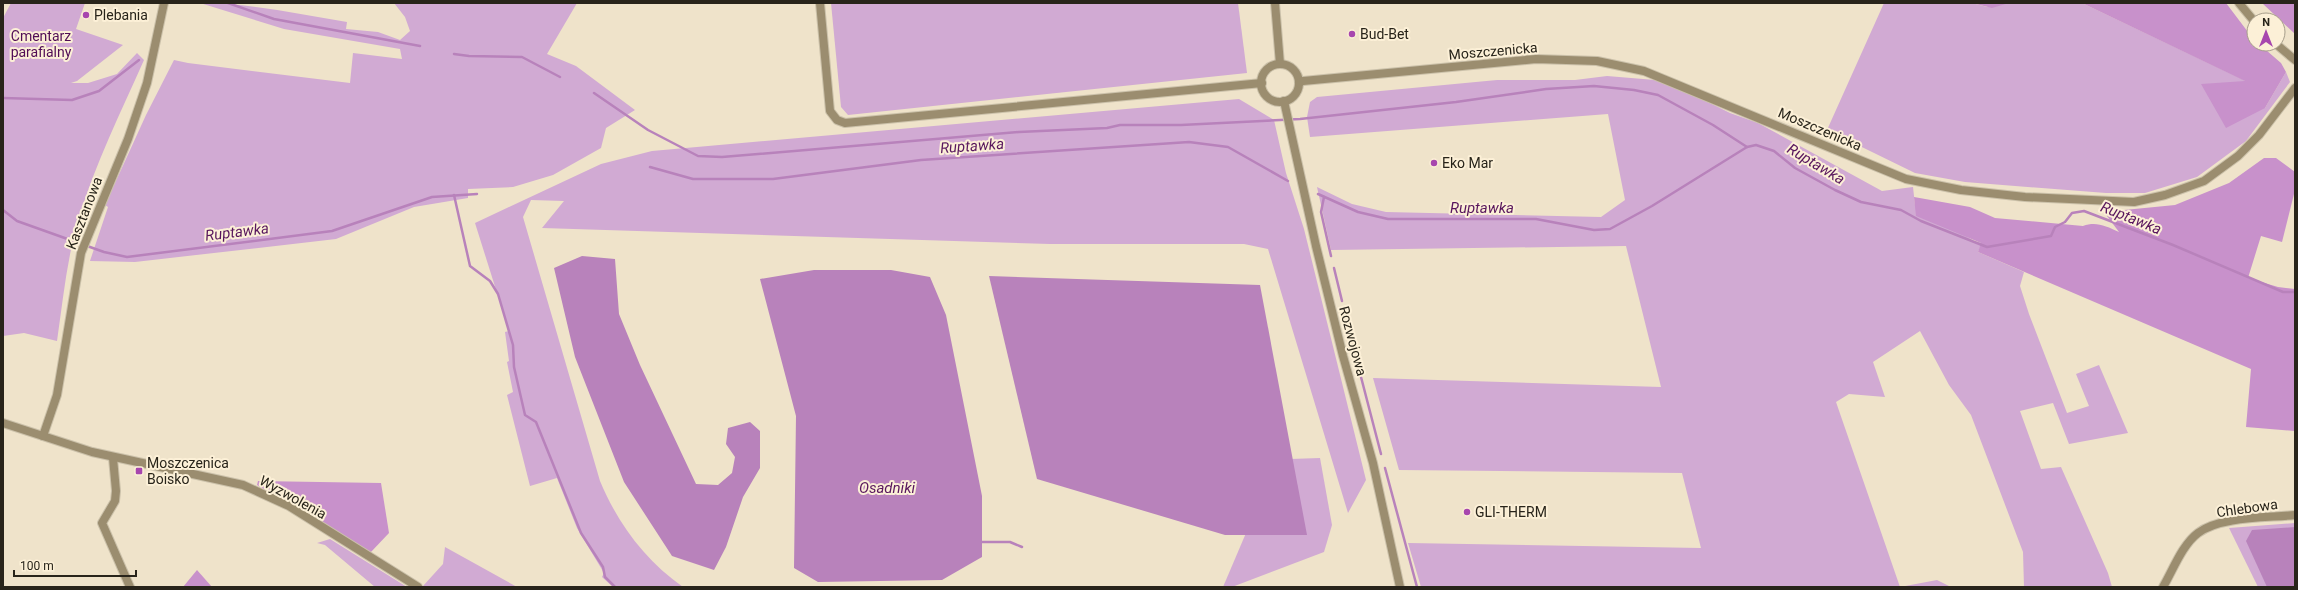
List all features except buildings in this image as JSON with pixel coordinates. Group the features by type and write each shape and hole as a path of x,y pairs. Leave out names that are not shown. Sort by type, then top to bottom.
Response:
{"street":[{"name":"Kasztanowa","path":"43,436 57,395 82,253 87,237 128,139 147,83 164,3"},
{"path":"820,3 830,111 837,120 845,123 1262,83"},
{"path":"1276,3 1280,64"},
{"path":"2239,3 2246,12"},
{"path":"2286,52 2295,60"},
{"name":"Moszczenicka","path":"1299,83 1303,81 1536,59 1597,61 1644,70 1906,179 1961,190 2025,197 2134,202 2165,195 2204,181 2238,156 2259,135 2295,88"},
{"path":"1280,64 1291,68 1296,72 1299,83 1295,95 1284,101 1268,98 1262,88 1265,72 1269,68 1280,64"},
{"name":"Rozwojowa","path":"1284,101 1342,349 1374,463 1400,587"},
{"name":"Wyzwolenia","path":"3,423 114,458 223,480 251,488 288,506 418,587"},
{"path":"114,458 115,496 102,523 130,587"},
{"name":"Chlebowa","path":"2163,587 2190,540 2206,528 2226,521 2295,515"}],"green space":[{"name":"Cmentarz parafialny","path":"11,3 85,3 76,29 123,45 77,81 71,83 88,83 117,74 137,53 144,60 85,198 68,263 57,341 24,333 3,336 3,18"},
{"path":"200,3 218,3 255,7 347,22 346,29 378,32 400,40 410,31 405,17 394,3 577,3 547,54 576,66 635,110 606,128 601,148 553,175 513,187 468,189 468,198 414,207 336,239 135,262 90,261 108,207 105,205 146,115 174,60 350,83 353,53 402,59 400,49 284,29"},
{"path":"831,3 1238,3 1247,73 848,115 841,107"},
{"path":"1884,3 1972,3 1987,7 2002,3 2082,3 2246,81 2265,108 2286,72 2290,82 2246,141 2197,177 2145,193 2106,193 1965,182 1915,173 1827,130"},
{"path":"1607,76 1655,80 1686,91 1730,113 1758,123 1882,191 1913,187 1915,205 1974,241 1982,243 1978,252 2024,272 2020,286 2029,314 2067,413 2089,406 2076,374 2099,365 2128,433 2069,444 2053,403 2020,411 2041,469 2061,467 2108,573 2112,587 2024,587 2023,552 1971,415 1949,385 1920,331 1873,362 1885,397 1849,394 1836,402 1900,587 1421,587 1408,543 1701,548 1682,473 1399,470 1373,378 1661,387 1626,246 1331,250 1317,187 1352,204 1386,212 1601,217 1625,200 1608,114 1310,137 1307,117 1310,102 1317,97 1497,80 1575,80"},
{"path":"1239,99 1274,120 1286,173 1304,229 1366,480 1348,513 1268,249 1244,244 1050,244 542,228 564,201 531,200 523,217 600,481 615,512 634,540 657,565 683,587 613,587 602,577 604,573 577,528 557,478 530,486 507,395 513,392 507,362 509,361 505,332 509,331 475,223 601,164 652,151"},
{"path":"1320,458 1332,525 1324,552 1232,587 1223,587 1246,533 1290,459"},
{"path":"2295,523 2295,587 2258,587 2229,528"},
{"path":"330,539 407,587 375,587 325,545 317,543"},
{"path":"445,547 517,587 423,586 443,564"},
{"path":"1937,580 1951,587 1900,587"}],"shaded area":[{"path":"1972,3 2009,3 1992,8"},
{"path":"2082,3 2226,3 2246,29 2246,52 2268,52 2281,63 2286,72 2265,108 2226,128 2201,84 2245,81"},
{"path":"2262,3 2295,3 2295,34 2286,26 2286,12 2272,12"},
{"path":"2264,158 2276,158 2295,172 2295,190 2282,242 2261,236 2248,278 2278,287 2295,289 2295,431 2246,427 2251,369 1978,252 1981,243 1916,216 1914,197 1970,207 1995,218 2083,226 2097,224 2119,232 2104,212 2175,205 2229,183"},
{"path":"258,481 381,483 389,533 370,553 257,485"},
{"path":"197,570 212,587 183,587"}],"water":[{"path":"582,256 615,259 619,314 640,365 696,484 718,485 732,473 735,457 726,444 728,428 750,422 760,431 760,468 743,497 726,547 714,570 672,556 624,482 575,357 554,268"},
{"name":"Osadniki","path":"814,270 891,270 930,277 946,315 982,496 982,557 942,580 818,582 794,568 796,416 760,279"},
{"path":"989,276 1260,285 1307,535 1225,535 1037,479"},
{"path":"2295,527 2295,587 2267,587 2246,541 2252,530"}],"waterway":[{"path":"228,3 274,19 420,46"},
{"path":"454,54 469,56 522,57 560,77"},
{"path":"3,98 72,100 99,91 139,60"},
{"path":"594,93 648,130 698,156 722,157 1019,132 1107,128 1120,125 1181,125 1300,119 1456,102 1546,89 1594,86 1634,90 1658,95 1713,125 1747,147"},
{"name":"Ruptawka","path":"650,167 693,179 773,179 921,160 1189,142 1228,147 1288,181"},
{"name":"Ruptawka","path":"1318,194 1358,212 1388,219 1536,219 1594,230 1610,229 1652,206 1747,147 1756,145 1774,151 1795,168 1835,190 1861,202 1901,210 1921,221 1987,247 2051,236 2055,227 2065,222 2072,213 2084,211 2173,245 2283,292 2295,292"},
{"name":"Ruptawka","path":"3,210 17,221 104,252 127,257 332,231 432,197 477,194"},
{"path":"454,195 470,266 490,281 498,294 513,345 514,367 525,415 536,422 581,533 603,567 605,577 615,587"},
{"path":"1324,197 1321,212 1331,256"},
{"path":"1334,268 1342,301"},
{"path":"1346,315 1358,365"},
{"path":"1361,377 1381,454"},
{"path":"1385,468 1417,587"},
{"path":"982,542 1010,542 1022,547"}],"place":[{"name":"Plebania","path":"86,15"},
{"name":"Bud-Bet","path":"1352,34"},
{"name":"Eko Mar","path":"1434,163"},
{"name":"Moszczenica Boisko","path":"139,471"},
{"name":"GLI-THERM","path":"1467,512"}]}
